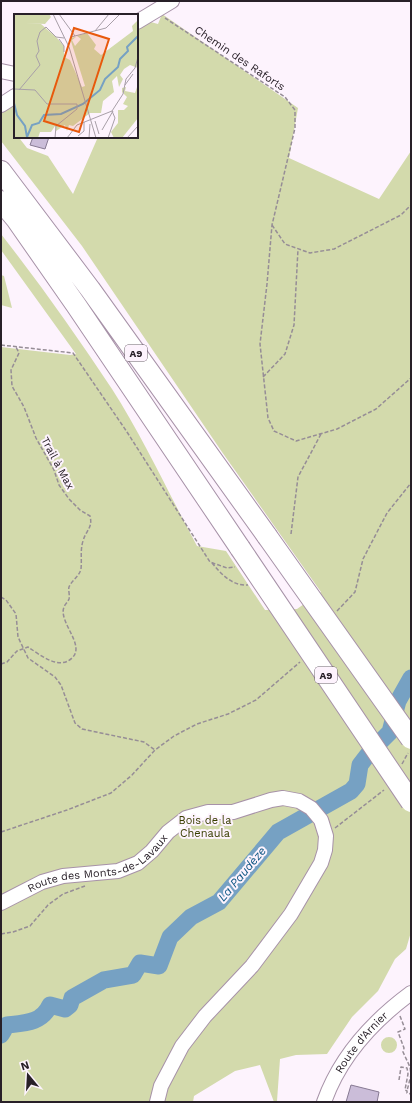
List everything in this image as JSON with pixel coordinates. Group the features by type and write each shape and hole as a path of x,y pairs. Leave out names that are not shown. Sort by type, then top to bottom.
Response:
{"highway":[{"name":"A9","path":"1,171 90,289 411,739"},
{"name":"A9","path":"1,201 16,219 81,312 240,558 411,802"}],"street":[{"path":"138,21 172,1"},
{"path":"1,71 14,74"},
{"path":"1,105 14,97"},
{"name":"Route des Monts-de-Lavaux","path":"1,903 42,882 63,876 118,871 138,863 152,851 168,832 186,818 208,812 233,812 271,800 283,798 299,801 311,808 321,820 326,836 325,850 321,863 291,914 252,966 205,1016 182,1046 161,1086 157,1102"},
{"name":"Route d'Arnier","path":"324,1102 338,1070 350,1052 371,1027 395,1005 411,993"}],"path":[{"name":"Chemin des Raforts","path":"155,11 285,97 294,110 296,128 272,225 260,344 268,418 274,431 296,441 337,429 376,410 411,378"},
{"path":"272,225 285,244 310,253 334,249 401,215 411,205"},
{"path":"263,377 284,354 294,325 298,249"},
{"path":"1,345 73,353 123,426 210,562 227,568 240,558"},
{"name":"Trail à Max","path":"16,347 19,353 11,370 12,386 24,407 36,438 54,470 59,485 69,499 80,510 90,516 91,522 89,530 82,542 81,569 70,587 68,601 64,607 63,614 75,643 76,652 72,659 64,662 54,662 28,647 24,649"},
{"path":"290,534 298,477 321,434"},
{"path":"1,597 6,600 16,614 18,637 28,658 55,678 61,685 75,723 82,729 144,742 155,750 132,775 111,793 67,810 1,832"},
{"path":"1,664 7,662 17,651 24,649"},
{"path":"399,768 411,749"},
{"path":"326,836 388,788"},
{"path":"1,934 14,932 30,926 48,905 63,894 87,886"},
{"path":"400,1016 405,1029 398,1032 411,1075 407,1091"},
{"path":"400,1080 401,1067 407,1068 408,1074 405,1090 407,1093 411,1094"}],"green space":[{"name":"Bois de la Chenaula","path":"162,14 298,108 289,158 379,199 411,151 411,932 406,949 395,959 378,991 352,1017 327,1054 296,1055 280,1059 277,1101 283,1102 274,1102 260,1065 235,1071 194,1096 193,1102 1,1102 1,347 70,355 76,354 1,250 1,234 58,310 124,408 146,447 197,546 226,551 265,610 297,609 321,592 222,452 82,246 1,141 1,112 14,104 14,138 20,138 27,148 48,156 73,194 98,138 138,138 138,27 147,21 158,24"},
{"path":"1,275 4,276 12,308 1,305"},
{"path":"386,1037 392,1037 397,1042 395,1051 392,1053 386,1053 381,1048 381,1042"}],"building":[{"path":"33,138 49,138 45,149 30,145"},
{"path":"351,1085 379,1092 377,1102 346,1102"}],"waterway":[{"name":"La Paudèze","path":"1,1035 7,1025 26,1023 38,1019 47,1011 50,1005 65,1009 70,1005 72,998 104,980 133,975 140,963 159,966 170,937 191,917 219,902 278,832 351,791 357,784 360,765 370,752 390,732 398,701 411,678"}]}
